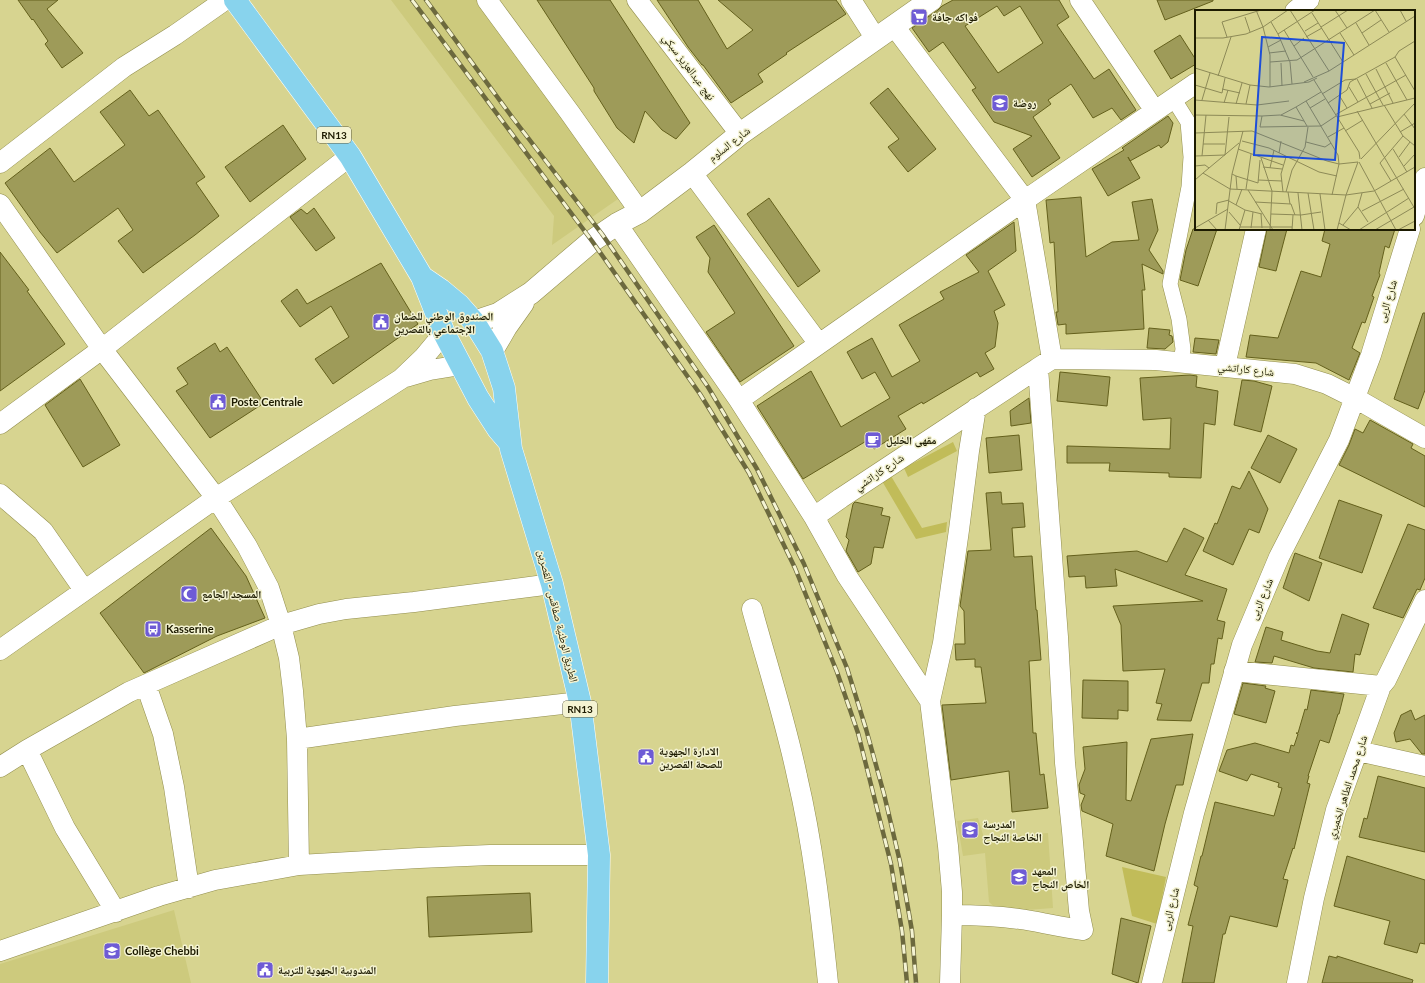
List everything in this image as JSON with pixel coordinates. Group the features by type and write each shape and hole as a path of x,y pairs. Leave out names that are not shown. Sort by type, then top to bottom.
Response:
{"main road":[{"name":"الطريق الوطنية صفاقس - القصرين","path":"235,0 350,156 422,277 444,333 487,414 510,443"},
{"name":"الطريق الوطنية صفاقس - القصرين","path":"422,277 459,305 474,322 492,351 504,388 510,443 552,584 580,702 599,855 597,983"},
{"path":"444,333 459,325 474,322"},
{"path":"461,365 477,360 492,351"}],"street":[{"path":"0,163 124,67 175,35 225,0"},
{"path":"487,0 640,212"},
{"path":"851,0 876,39"},
{"name":"شارع السلوم","path":"474,322 498,314 531,293 592,241 617,224 640,212 692,173 740,134 876,39 900,15 931,0"},
{"path":"1080,0 1155,111"},
{"name":"نهج عبدالعزيز سبكي","path":"642,2 740,134"},
{"path":"900,15 1025,200 1045,364 1065,763 1079,911 1083,930 1023,920 976,915 952,916"},
{"path":"739,400 1025,200 1195,84"},
{"path":"1174,98 1188,122 1191,157 1189,187 1170,284 1179,319 1183,349 1181,362"},
{"path":"0,424 102,349 350,156"},
{"path":"692,173 819,344"},
{"path":"1415,213 1425,178"},
{"path":"0,204 102,349 216,498 247,546 268,588 281,624 289,658 297,739 299,865"},
{"path":"617,224 739,400 814,517 847,576 930,701"},
{"path":"1225,366 1256,230"},
{"name":"شارع الربى","path":"1152,983 1194,813 1242,645 1279,557 1338,440 1355,398 1371,355 1410,230"},
{"name":"شارع السلوم","path":"492,351 506,327 531,293"},
{"path":"0,650 216,498 401,379 424,357 444,333"},
{"name":"شارع كاراتشي","path":"814,517 976,408 1045,364 1156,360 1295,374 1327,384 1355,398 1425,438"},
{"path":"401,379 430,370 461,365"},
{"path":"950,983 952,892 949,854 930,701 943,642 976,408"},
{"path":"0,494 43,531 84,590"},
{"path":"0,767 129,692 281,624 346,609 414,602 552,584"},
{"name":"شارع محمد الطاهر الخميري","path":"1297,983 1314,898 1336,810 1381,686 1386,680 1425,600"},
{"path":"752,609 787,730 798,778 810,843 828,983"},
{"path":"1234,671 1381,686"},
{"path":"146,685 163,734 174,787 189,888"},
{"path":"297,739 455,716 580,702"},
{"path":"27,750 65,828 116,912"},
{"path":"1358,751 1425,766"},
{"path":"0,951 159,896 215,880 299,865 426,857 490,855 599,855"}],"shaded area":[{"path":"391,0 479,0 617,186 618,199 552,245 554,216"},
{"path":"953,442 957,451 908,477 904,468"},
{"path":"891,476 922,528 947,522 946,532 916,539 882,481"},
{"name":"المعهد الخاص النجاح","path":"978,818 984,838 1048,833 1053,908 1000,912 989,902 985,853 963,856 957,821"},
{"path":"1122,867 1166,877 1157,924 1132,916"},
{"name":"Collège Chebbi","path":"174,910 191,983 0,983 0,964"}],"building":[{"path":"18,0 58,0 47,9 83,53 62,68 45,44 48,41"},
{"path":"537,0 610,0 690,123 676,139 662,130 645,111 634,143 617,128 594,91 594,88"},
{"path":"657,0 698,0 727,49 753,30 718,0 836,0 846,14 786,53 787,54 758,74 763,82 731,103 688,47"},
{"path":"953,0 1059,0 1069,17 1057,25 1094,79 1109,69 1136,110 1121,120 1112,108 1093,118 1071,84 1048,100 1051,104 1033,117 1060,158 1032,177 1013,149 1032,136 994,122 972,90 976,88 943,42 929,52 912,28 942,6","holes":["997,6 1004,16 1020,6 1043,43 998,73 965,26"]},
{"path":"1157,0 1213,0 1213,1 1165,20"},
{"path":"1180,35 1195,58 1195,65 1171,79 1154,51"},
{"path":"888,88 936,149 908,172 888,147 899,139 870,103"},
{"path":"130,90 149,116 158,110 205,177 196,183 219,216 143,273 118,241 133,230 118,208 57,253 5,183 50,148 74,182 125,145 100,112"},
{"path":"1168,116 1173,123 1168,142 1161,148 1159,145 1130,161 1140,178 1108,196 1092,169 1124,150 1122,148"},
{"path":"283,125 306,159 250,202 225,167"},
{"path":"1081,197 1086,257 1112,242 1139,240 1132,202 1152,199 1158,230 1149,250 1163,271 1163,274 1142,264 1145,290 1142,290 1144,329 1066,334 1066,324 1058,325 1056,312 1058,312 1054,242 1050,243 1046,200"},
{"path":"769,198 820,271 798,287 747,214"},
{"path":"314,208 335,238 316,251 290,217 301,209 307,214"},
{"path":"1014,222 1016,251 988,271 1005,305 994,311 998,323 995,347 985,353 994,369 980,377 977,372 923,404 922,402 898,416 906,429 874,449 868,440 803,479 757,406 811,371 841,427 890,398 875,372 862,379 847,352 872,338 892,377 920,361 899,325 944,299 940,292 979,272 966,255"},
{"path":"714,225 794,346 740,382 706,332 735,313 708,272 710,258 696,237"},
{"path":"1193,229 1217,230 1198,286 1180,280 1186,250"},
{"path":"1267,230 1287,230 1276,271 1259,267"},
{"path":"1325,230 1395,230 1389,248 1385,246 1379,273 1380,275 1372,296 1374,297 1365,323 1362,322 1352,348 1360,353 1349,380 1316,363 1246,357 1250,335 1278,338 1301,271 1321,277 1330,244 1322,241"},
{"path":"0,252 29,290 27,291 65,344 0,391"},
{"name":"الصندوق الوطني للضمان الإجتماعي بالقصرين","path":"381,263 418,324 333,384 315,359 349,337 331,306 300,327 281,301 297,289 307,304"},
{"path":"1423,313 1425,313 1425,390 1418,409 1394,399"},
{"path":"1149,328 1170,330 1169,335 1172,336 1173,342 1165,349 1147,348"},
{"path":"1195,338 1219,340 1216,354 1193,352"},
{"path":"215,343 220,352 227,347 264,403 210,438 176,391 188,384 177,368"},
{"path":"1060,372 1110,377 1107,406 1057,401"},
{"path":"1190,375 1197,376 1196,387 1218,391 1215,425 1204,423 1201,478 1169,477 1169,473 1109,471 1110,463 1067,463 1067,446 1170,449 1171,418 1143,420 1140,378"},
{"path":"80,379 120,445 83,467 45,405"},
{"path":"1242,380 1254,381 1272,386 1261,432 1234,425"},
{"path":"1029,398 1031,423 1011,426 1010,411"},
{"path":"1370,420 1413,444 1411,448 1425,456 1425,507 1339,465 1355,429 1363,433"},
{"path":"1019,435 1022,470 989,473 986,438"},
{"path":"1268,435 1297,449 1280,483 1251,468"},
{"path":"1249,471 1268,509 1259,533 1249,529 1233,565 1203,551 1215,523 1217,524 1232,486 1240,489"},
{"path":"1001,492 1002,504 1023,503 1025,527 1012,528 1014,557 1032,556 1041,660 1029,661 1033,733 1036,733 1040,775 1044,774 1048,808 1012,812 1009,771 951,780 942,705 986,703 981,667 975,667 975,659 956,660 955,644 965,644 964,611 960,606 968,551 991,550 986,493"},
{"path":"1339,500 1382,515 1362,573 1319,558"},
{"path":"855,502 883,508 881,515 890,517 883,548 874,547 871,564 858,572 846,551 849,540 846,537 853,504"},
{"path":"1408,524 1425,530 1425,578 1420,590 1417,589 1403,618 1373,608"},
{"name":"المسجد الجامع","path":"211,528 246,576 265,618 217,636 144,673 100,613"},
{"path":"1184,528 1204,538 1185,575 1227,589 1217,620 1225,622 1222,639 1218,638 1214,664 1211,664 1209,683 1202,683 1191,721 1157,720 1162,704 1156,703 1165,669 1123,671 1121,625 1113,606 1203,601 1115,569 1117,586 1086,588 1085,576 1069,577 1067,556 1137,551 1167,562"},
{"path":"1295,553 1322,563 1309,601 1283,588"},
{"path":"1342,614 1369,624 1360,655 1355,654 1353,672 1314,668 1274,656 1272,663 1255,662 1266,627 1283,632 1281,640 1317,651 1330,653"},
{"path":"1083,680 1128,681 1128,711 1118,710 1118,719 1082,718"},
{"path":"1243,683 1266,686 1265,688 1275,691 1266,723 1234,714"},
{"path":"1311,690 1344,694 1329,743 1320,740 1308,776 1307,783 1310,784 1294,849 1293,848 1283,879 1288,880 1277,927 1230,916 1225,934 1223,934 1214,983 1182,983 1193,926 1188,925 1198,887 1194,885 1215,802 1274,816 1282,788 1278,787 1279,783 1251,774 1247,781 1219,771 1227,750 1255,743 1289,753 1291,745 1294,746 1298,734 1296,733 1298,733 1305,709 1307,710"},
{"path":"1411,710 1415,720 1425,715 1425,754 1422,754 1410,739 1396,742 1394,733 1401,715"},
{"path":"1193,734 1183,785 1176,785 1154,871 1106,856 1113,824 1082,811 1081,805 1085,795 1080,793 1079,785 1085,769 1083,747 1127,742 1126,800 1131,801 1151,739"},
{"path":"1378,776 1425,788 1425,852 1359,837 1364,818 1367,819"},
{"path":"1347,856 1425,880 1425,944 1420,943 1417,953 1384,944 1390,921 1334,906"},
{"path":"530,893 532,932 429,937 427,897"},
{"path":"1121,918 1151,926 1138,983 1112,974"},
{"path":"1329,956 1337,958 1337,956 1413,980 1412,983 1322,983"}],"railway":[{"path":"412,0 592,241 700,394 749,473 795,568 837,672 858,733 891,864 902,931 907,983"},
{"path":"426,0 512,117 602,234 708,387 757,469 804,564 847,668 866,729 884,794 900,862 912,931 916,983"}],"place":[{"name":"فواكه جافة","path":"919,17"},
{"name":"روضة","path":"1000,103"},
{"name":"الصندوق الوطني للضمان الإجتماعي بالقصرين","path":"381,322"},
{"name":"Poste Centrale","path":"218,402"},
{"name":"مقهى الخليل","path":"873,440"},
{"name":"المسجد الجامع","path":"189,594"},
{"name":"Kasserine","path":"153,629"},
{"name":"الادارة الجهوية للصحة القصرين","path":"646,757"},
{"name":"المدرسة الخاصة النجاح","path":"970,830"},
{"name":"المعهد الخاص النجاح","path":"1019,877"},
{"name":"Collège Chebbi","path":"112,951"},
{"name":"المندوبية الجهوية للتربية","path":"265,970"}]}
